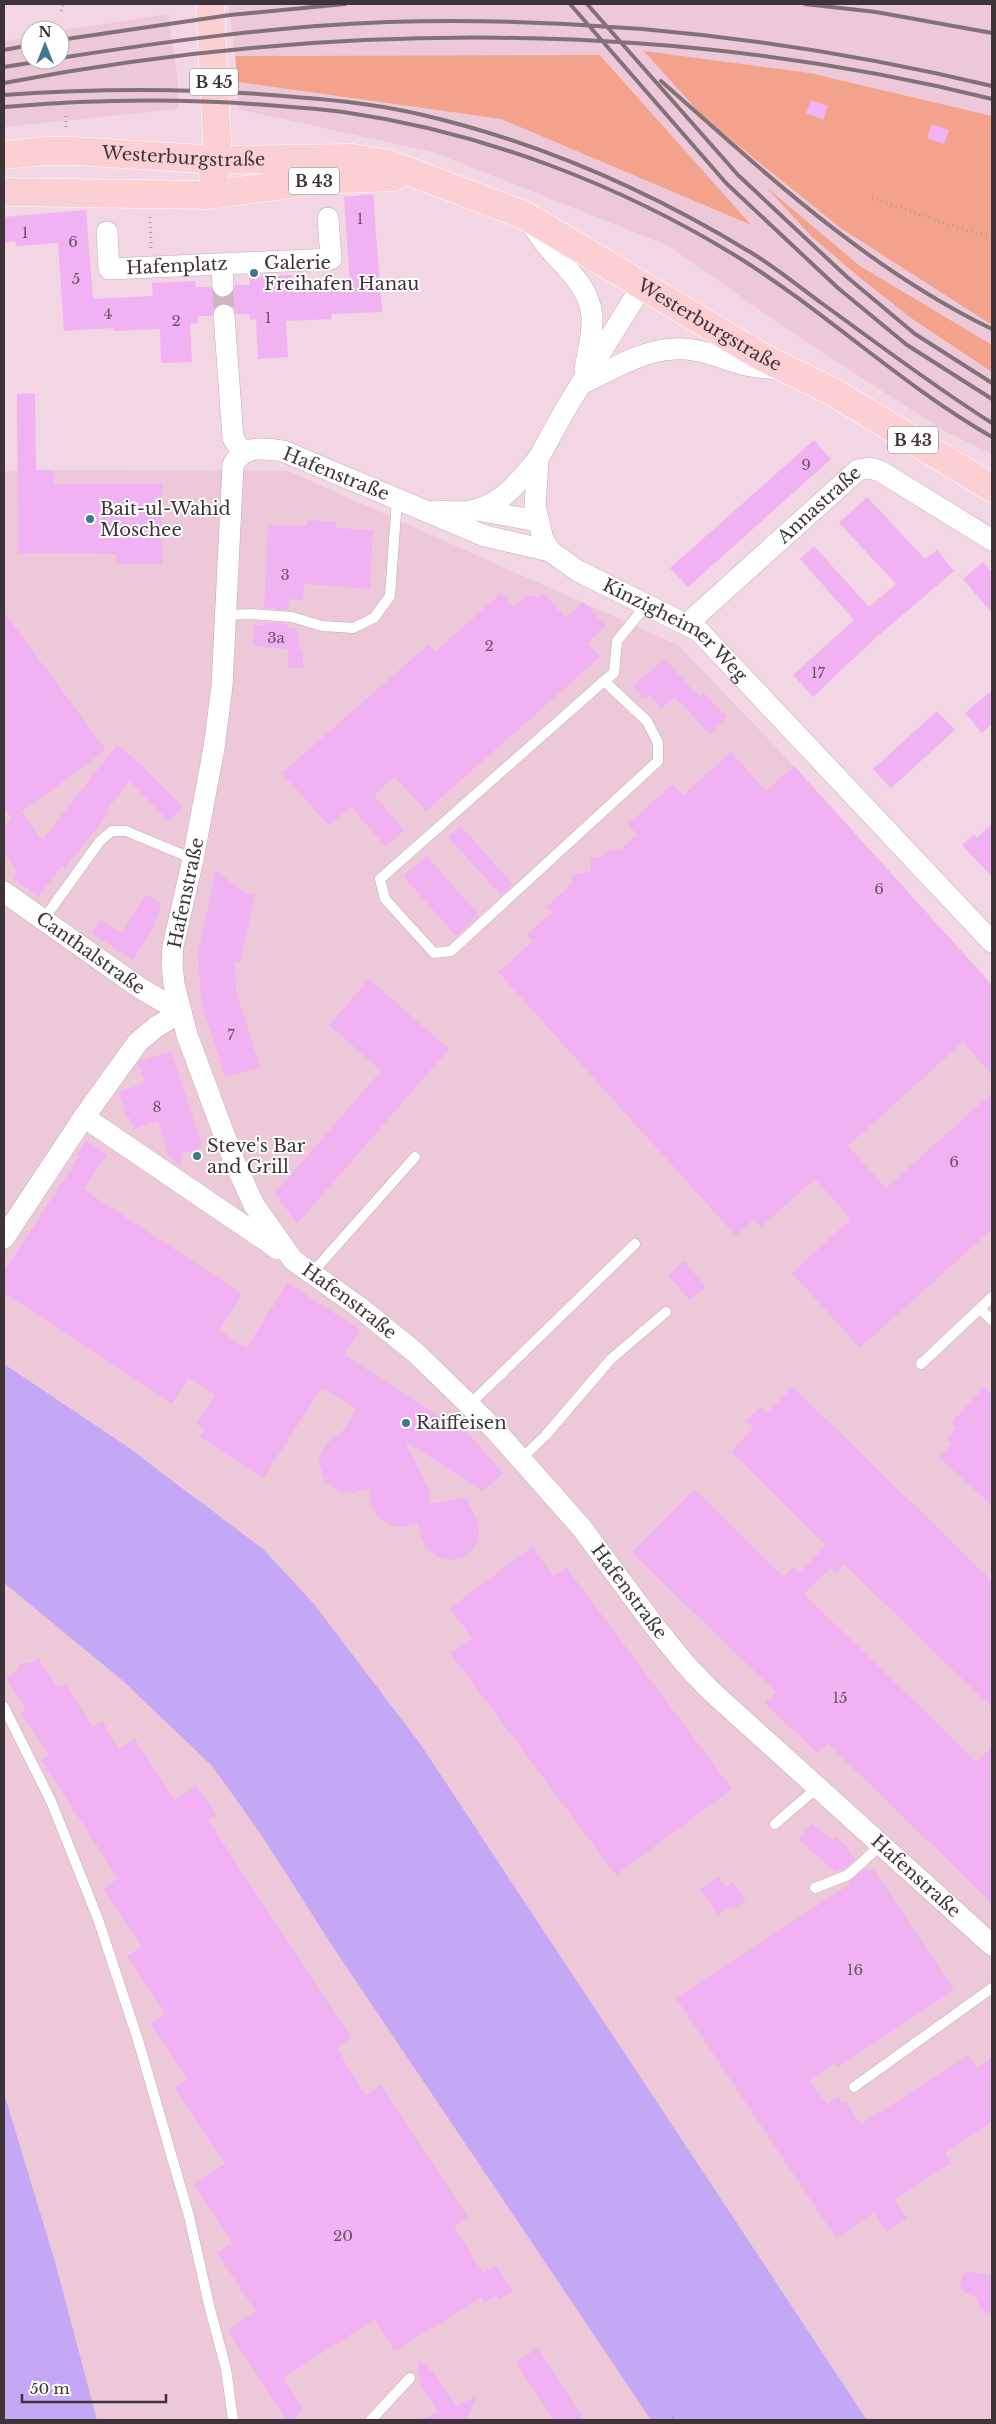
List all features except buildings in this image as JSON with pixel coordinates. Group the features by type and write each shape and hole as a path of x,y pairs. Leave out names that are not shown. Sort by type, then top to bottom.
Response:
{"main road":[{"name":"B 45","path":"191,4 209,160"},
{"name":"B 45","path":"208,195 210,4"},
{"name":"Westerburgstraße","path":"4,156 44,151 74,151 209,160 353,158 389,164 524,214 760,356 833,392 992,488"},
{"name":"Westerburgstraße","path":"4,192 208,195 320,180 420,177"}],"street":[{"path":"524,214 546,245 573,274 588,302 592,316 591,341 581,384"},
{"name":"Hafenplatz","path":"107,232 109,270 331,259 328,218"},
{"path":"222,265 223,286"},
{"path":"550,551 543,539 536,506 538,460 581,384 642,286"},
{"path":"224,315 233,438 243,453"},
{"path":"581,384 636,358 660,350 675,348 707,352 746,365 790,371"},
{"name":"Hafenstraße","path":"550,551 527,548 485,536 283,451 255,448 236,458 233,465 222,686 214,748 193,859 173,946 174,984 187,1035 243,1182 268,1227 293,1260 416,1353 470,1404 522,1458 581,1527 686,1665 711,1691 992,1944"},
{"name":"Hafenstraße","path":"477,510 510,492 538,460"},
{"name":"Annastraße","path":"687,624 858,470 864,468 880,471 992,540"},
{"name":"Hafenstraße","path":"427,512 477,510 538,521"},
{"name":"Kinzigheimer Weg","path":"550,551 578,571 699,631 992,942"},
{"name":"Canthalstraße","path":"4,892 140,988 181,1012"},
{"path":"4,1238 84,1117 138,1042 156,1027 181,1012"},
{"path":"84,1117 293,1260"}],"lane":[{"path":"227,615 251,614 292,617 322,626 353,628 374,618 390,596 397,499"},
{"path":"604,681 647,721 658,743 658,761 451,951 434,953 385,899 380,879 604,681 614,673 617,641 647,604"},
{"path":"43,920 100,840 112,831 126,831 193,859"},
{"path":"312,1273 415,1157"},
{"path":"470,1404 635,1244"},
{"path":"921,1364 992,1297"},
{"path":"980,1309 992,1320"},
{"path":"522,1458 545,1436 611,1359 666,1312"},
{"path":"4,1707 51,1801 98,1919 138,2040 189,2216 208,2305 226,2369 233,2420"},
{"path":"775,1824 818,1787"},
{"path":"815,1888 848,1875 882,1844"},
{"path":"854,2087 992,1988"},
{"path":"371,2420 410,2378"}],"path":[{"path":"60,11 63,4"},
{"path":"66,116 66,133"},
{"path":"872,198 968,231 992,236"},
{"path":"150,211 151,252 159,252"},
{"path":"668,2420 673,2417"}],"shaded area":[{"path":"254,4 992,4 992,116 810,73 645,52 842,229 992,325 992,345 860,266 770,191 811,236 992,372 992,454 941,429 793,333 669,246 433,152 238,109 238,82 501,119 750,225 601,55 235,56 229,6"},
{"path":"168,14 178,82 178,109 4,127 4,41 20,39 20,70 70,70 70,29"},
{"path":"644,51 810,73 992,116 992,325 842,229 704,118"},
{"path":"600,55 751,225 501,119 238,82 235,56"},
{"path":"766,187 860,266 992,345 992,372 911,318 859,277 811,236"},
{"path":"4,471 288,471 678,645 794,766 992,985 992,2420 867,2420 421,1745 192,1494 128,1447 4,1364"},
{"path":"4,1364 128,1447 263,1549 314,1604 421,1745 867,2420 651,2420 333,1947 260,1833 212,1766 123,1681 4,1583"},
{"path":"4,1583 123,1681 212,1766 260,1833 333,1947 651,2420 97,2420 56,2265 4,2093"},
{"path":"4,2093 56,2265 97,2420 4,2420"}],"tunnel":[{"path":"223,286 224,315"}],"railway":[{"path":"70,39 230,15 345,4"},
{"path":"570,4 726,183 838,288 907,345 992,399"},
{"path":"587,4 738,175 847,277 915,334 992,383"},
{"path":"805,4 876,12 992,33"},
{"path":"70,57 183,40 347,24 464,21 540,23 616,27 768,44 843,55 992,86"},
{"path":"4,83 127,63 250,48 375,40 499,38 624,42 747,54 870,73 992,99"},
{"path":"4,50 20,47"},
{"path":"4,67 20,64"},
{"path":"661,81 778,184 859,248 902,278 946,305 992,329"},
{"path":"4,95 150,90 222,92 311,98 407,111 508,139 591,170 672,208 711,229 777,269 927,379 992,423"},
{"path":"4,107 142,100 245,103 343,112 448,133 550,165 600,185 648,208 695,232 741,259 773,280 927,395 992,437"}],"place":[{"name":"Galerie Freihafen Hanau","path":"254,273"},
{"name":"Bait-ul-Wahid Moschee","path":"90,519"},
{"name":"Steve's Bar and Grill","path":"197,1156"},
{"name":"Raiffeisen","path":"406,1423"}]}
